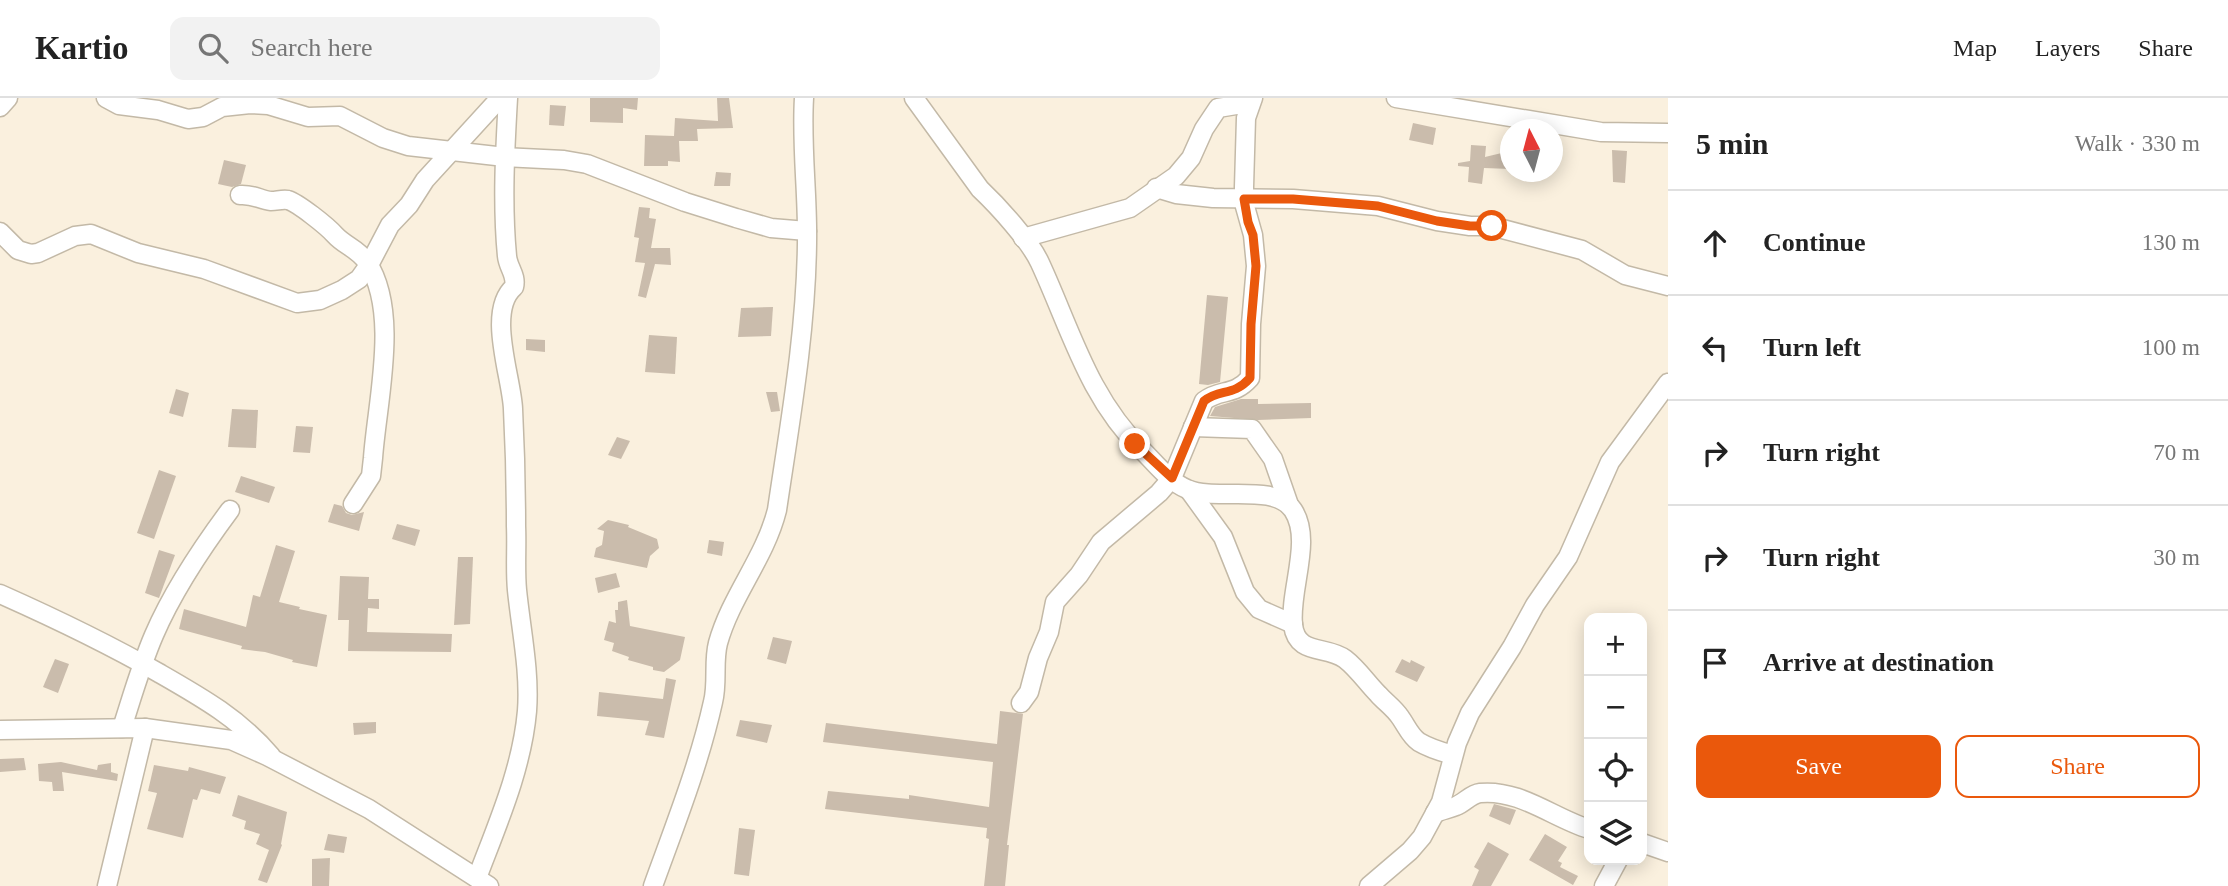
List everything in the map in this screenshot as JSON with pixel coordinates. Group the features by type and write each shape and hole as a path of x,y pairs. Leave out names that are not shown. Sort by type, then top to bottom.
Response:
{"street":[{"path":"0,107 8,98"},
{"path":"106,98 119,105 158,110 187,119 203,117 222,107 250,104 268,105 308,117 340,116 383,138 416,148 587,164 684,202 736,218 771,228 807,231"},
{"path":"0,232 18,250 31,254 75,236 91,234 138,253 204,269 297,303 320,299 359,279 390,225 409,205 425,180 500,98"},
{"path":"0,730 145,728 230,740 275,759 369,809 483,882 523,739 527,710 527,679 517,587 513,404 503,347 503,300 514,287 515,280 507,256 505,158 508,98"},
{"path":"653,886 694,771 712,706 716,690 715,664 718,644 735,600 772,530 777,510 804,317 807,231 804,98"},
{"path":"914,98 980,190 1023,238 1040,262 1085,372 1114,420 1172,478 1189,490 1223,537 1245,592 1259,609 1293,624"},
{"path":"1023,238 1130,208 1176,176 1191,158 1204,129 1218,108 1236,105 1252,98"},
{"path":"1021,704 1029,692 1038,658 1049,632 1055,602 1079,575 1101,542 1141,509 1172,478 1204,401 1211,396 1230,393 1242,387 1250,378 1256,266 1253,235 1244,199 1246,118 1252,98"},
{"path":"1396,98 1601,132 1668,133"},
{"path":"1157,188 1176,194 1378,206 1437,221 1492,226 1582,250 1625,275 1668,286"},
{"path":"240,195 251,194 272,201 291,201 327,225 342,241 358,250 369,265 383,300 384,340 371,477 353,504"},
{"path":"1369,886 1410,851 1422,837 1441,802 1457,743 1478,698 1568,557 1610,462 1668,383"},
{"path":"1193,427 1252,429 1273,459 1289,506 1297,520 1300,540 1293,624 1298,640 1303,645 1340,656 1355,667 1401,718 1417,741 1453,755"},
{"path":"1189,490 1212,495 1259,494 1280,500 1289,506"},
{"path":"122,728 155,634 207,540 230,510"},
{"path":"0,593 106,643 143,664 234,719 275,759"},
{"path":"107,886 145,728"},
{"path":"1435,813 1458,806 1477,794 1500,794 1517,797 1584,828"},
{"path":"1647,845 1668,852"},
{"path":"1604,886 1615,865"}],"building":[{"path":"590,98 638,98 637,110 623,108 623,123 590,122"},
{"path":"717,98 729,98 733,128 697,129 698,141 679,141 680,162 668,161 668,166 644,166 645,135 674,136 675,118 718,121"},
{"path":"550,105 566,106 564,126 549,125"},
{"path":"1413,123 1436,128 1433,145 1409,140"},
{"path":"1471,145 1486,146 1485,157 1500,153 1500,169 1484,168 1482,184 1468,182 1469,167 1458,166 1458,163 1470,161"},
{"path":"1612,150 1627,151 1625,183 1613,182"},
{"path":"224,160 246,165 241,184 232,187 218,184"},
{"path":"716,172 731,173 730,186 714,186"},
{"path":"639,207 650,208 649,218 656,219 651,248 670,248 671,265 655,264 646,298 638,296 645,263 635,262 639,238 634,237"},
{"path":"1207,295 1228,297 1220,382 1208,385 1199,384"},
{"path":"773,307 771,336 738,337 741,308"},
{"path":"649,335 677,337 675,374 645,372"},
{"path":"526,339 545,340 545,352 526,350"},
{"path":"176,389 189,393 183,417 169,413"},
{"path":"766,392 777,392 780,411 771,412"},
{"path":"1241,399 1258,399 1258,404 1311,403 1311,418 1258,420 1210,416 1215,407"},
{"path":"232,409 258,410 256,448 228,447"},
{"path":"296,426 313,427 310,453 293,452"},
{"path":"617,437 630,441 621,459 608,455"},
{"path":"159,470 176,476 154,539 137,533"},
{"path":"241,476 275,487 269,503 235,492"},
{"path":"334,504 342,506 346,513 352,515 364,512 359,531 328,522"},
{"path":"608,520 629,525 628,527 657,539 659,548 650,556 647,568 594,557 596,548 602,545 604,531 597,529"},
{"path":"397,524 420,530 415,546 392,539"},
{"path":"709,540 724,542 722,556 707,553"},
{"path":"276,545 295,551 279,602 327,615 317,667 292,662 293,660 265,652 241,649 242,646 179,629 184,609 246,627 253,595 260,597"},
{"path":"159,550 175,555 159,598 145,593"},
{"path":"458,557 473,557 470,624 454,625"},
{"path":"616,573 620,587 598,593 595,578"},
{"path":"340,576 369,577 368,599 379,599 379,609 368,608 367,632 452,634 451,652 348,651 349,620 338,620"},
{"path":"627,600 630,626 685,637 680,660 664,672 628,660 629,657 612,651 614,643 604,640 609,621 616,623 615,610 618,610 618,602"},
{"path":"773,637 792,641 786,664 767,659"},
{"path":"55,659 69,664 58,693 43,687"},
{"path":"1402,659 1425,667 1417,682 1395,672"},
{"path":"666,678 676,680 664,738 645,735 649,721 597,716 599,692 663,699"},
{"path":"1000,711 1023,714 1007,845 1005,886 984,886 989,839 986,838 987,828 825,809 828,791 909,799 909,795 989,807 993,762 823,742 826,723 997,744"},
{"path":"740,720 772,725 767,743 736,736"},
{"path":"376,722 376,733 354,735 353,723"},
{"path":"24,758 26,770 0,772 0,759"},
{"path":"61,762 97,770 98,765 111,763 111,772 118,774 117,781 62,772 64,791 53,791 52,782 39,781 38,764"},
{"path":"154,765 188,771 189,767 226,777 220,794 201,789 197,800 193,799 183,838 147,829 157,793 148,791"},
{"path":"238,795 287,812 282,845 267,883 258,880 269,850 256,844 260,834 244,829 246,821 232,816"},
{"path":"1494,804 1516,810 1510,825 1489,816"},
{"path":"739,828 755,830 749,876 734,874"},
{"path":"328,834 347,837 344,853 324,850"},
{"path":"1545,834 1567,847 1558,861 1562,863 1560,867 1578,876 1573,885 1529,860"},
{"path":"1488,842 1509,854 1491,886 1472,886 1479,870 1474,867"},
{"path":"330,858 329,886 312,886 312,859"}],"route":[{"path":"1135,444 1172,478 1204,401 1211,396 1230,393 1242,387 1250,378 1256,266 1253,235 1244,199 1293,199 1378,206 1437,221 1492,226"}]}
